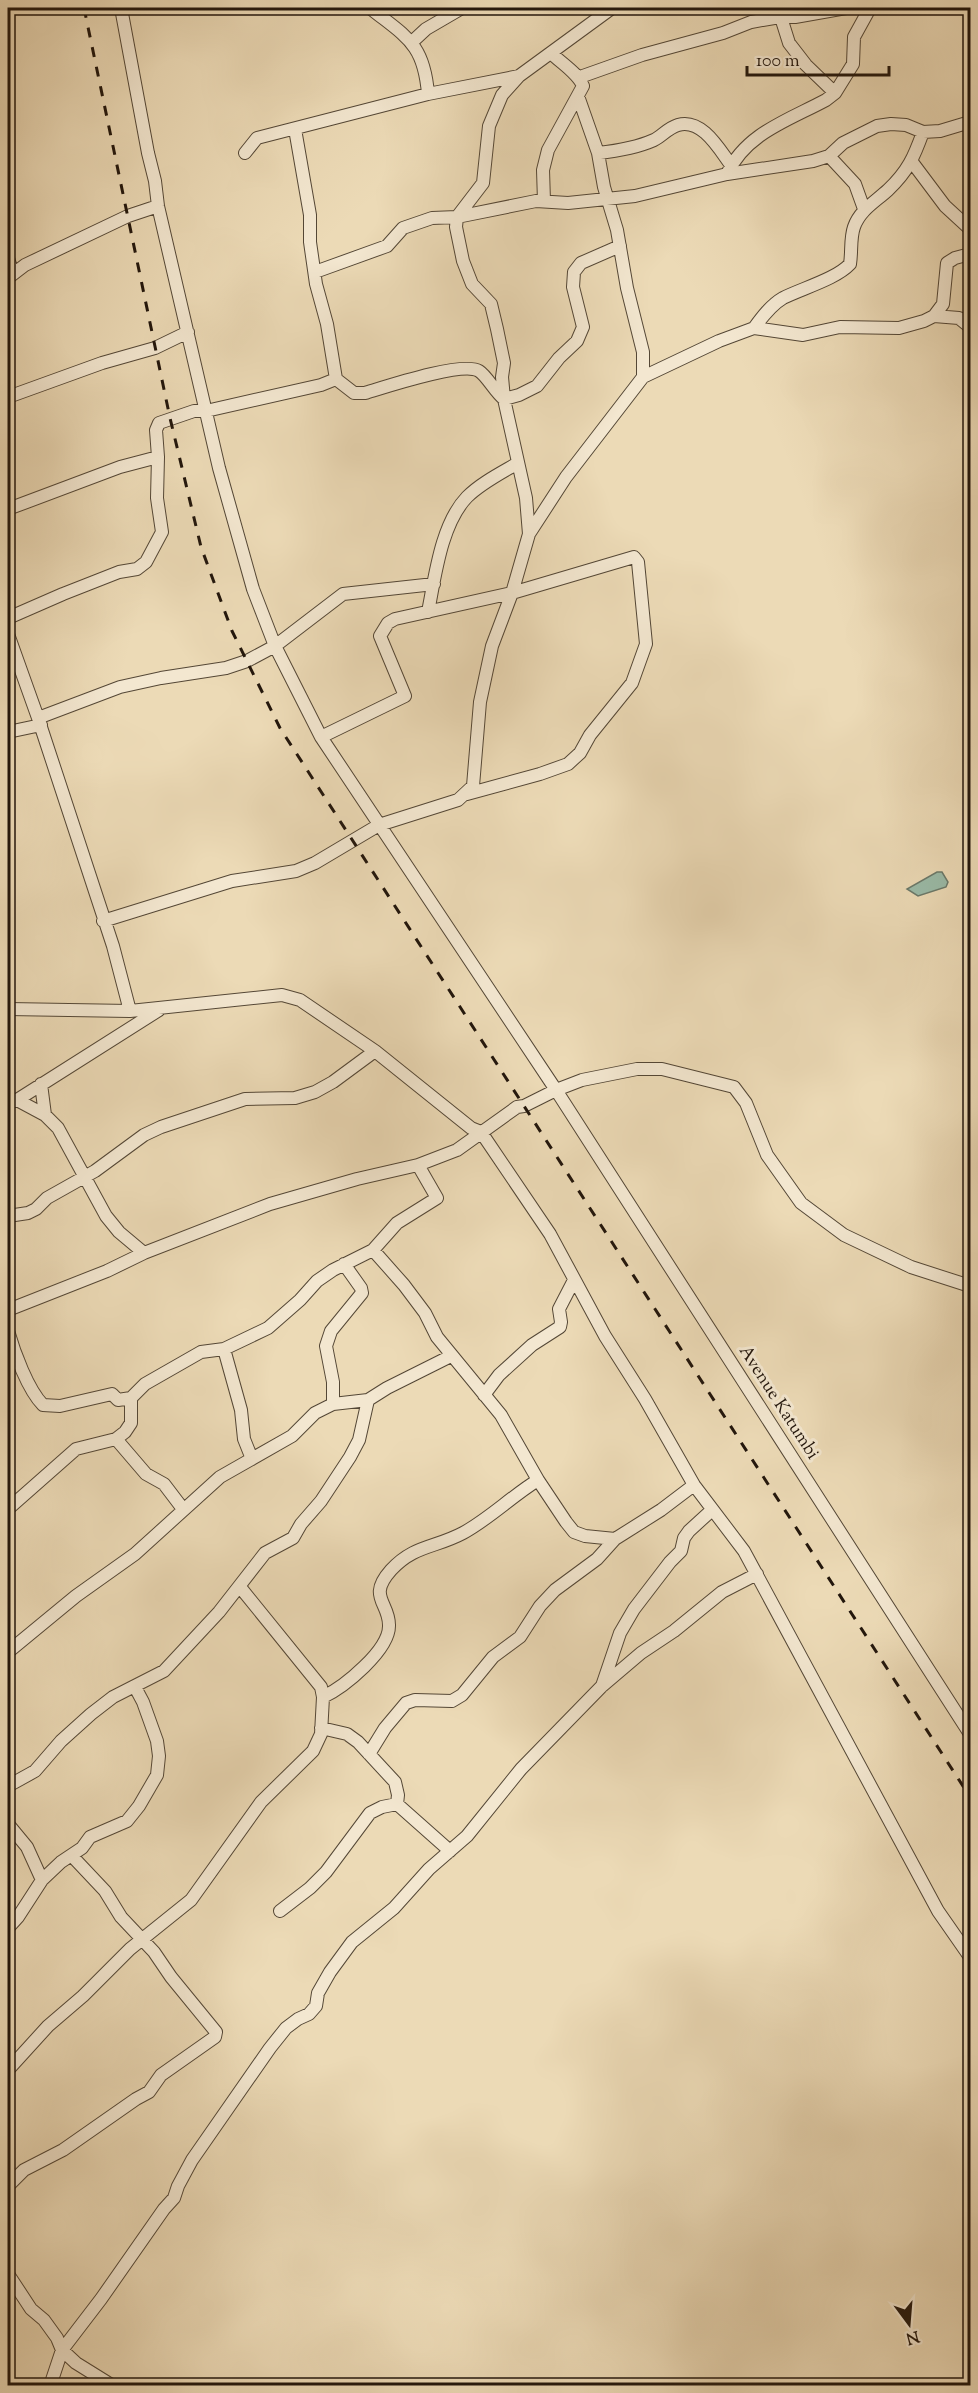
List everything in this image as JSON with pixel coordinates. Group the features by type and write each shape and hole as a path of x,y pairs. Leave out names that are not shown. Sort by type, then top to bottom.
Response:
{"street":[{"name":"Avenue Katumbi","path":"121,8 158,206 219,468 243,555 275,646 321,737 556,1090 970,1734"},
{"path":"370,8 412,42 418,50 428,94"},
{"path":"412,42 426,29 462,8"},
{"path":"529,534 526,498 504,399 502,377 504,363 491,304 472,284 463,261 456,226 457,217 481,188 486,140 494,110 502,94 519,76 612,8"},
{"path":"544,201 543,170 548,150 580,86 593,71 723,33 779,12 795,17 846,8"},
{"path":"729,170 759,135 835,93 853,64 854,36 869,8"},
{"path":"779,12 789,43 806,65 835,93"},
{"path":"551,53 580,86 598,153 643,352 643,377"},
{"path":"245,153 257,138 428,94 519,76"},
{"path":"315,272 387,246 403,228 417,221 457,217 544,201 568,203 635,196 729,170 795,165 829,156 843,143 877,126 906,125 923,132 952,129 970,122"},
{"path":"598,153 621,151 655,139 679,124 691,124 700,128 712,139 729,170"},
{"path":"295,129 310,215 310,242 316,284 327,324 336,379 354,393 365,393 427,375 471,369 479,372 504,399"},
{"path":"754,328 782,299 838,274 850,264 854,228 864,209 889,189 912,162 923,132"},
{"path":"829,156 855,184 864,209"},
{"path":"912,162 945,206 970,229"},
{"path":"8,258 10,276 26,265 128,216 158,206"},
{"path":"504,399 537,386 559,358 577,341 584,327 573,287 574,272 581,262 620,246"},
{"path":"934,316 940,309 945,295 947,262 970,254"},
{"path":"467,794 473,786 480,702 492,646 512,593 529,534 566,477 643,377 719,341 754,328 803,335 840,327 899,328 934,316 946,315 958,318 970,327"},
{"path":"8,397 102,363 155,348 188,332"},
{"path":"8,618 74,589 119,572 137,569 146,562 162,532 157,498 156,425 194,411 206,411 321,385 336,379"},
{"path":"8,509 120,467 158,457"},
{"path":"428,612 446,535 459,508 477,489 518,463"},
{"path":"103,921 232,882 296,871 315,863 379,825 458,800 467,794 568,764 580,753 590,735 632,683 646,644 638,562 634,557 512,593 395,619 388,623 380,636 405,696 321,737"},
{"path":"8,732 40,722 120,687 226,668 275,646 343,594 434,584"},
{"path":"8,634 40,722 113,946 130,1011"},
{"path":"8,1009 130,1011 282,995 290,997 300,1000 375,1051 471,1128 481,1132 550,1234 605,1336 645,1399 694,1485 744,1551 938,1911 970,1957"},
{"path":"12,1102 163,1007"},
{"path":"8,1215 28,1213 36,1209 47,1198 160,1127 245,1099 295,1098 315,1092 333,1082 375,1051"},
{"path":"8,1310 107,1271 144,1253 270,1204 357,1179 418,1165 457,1150 517,1107 582,1080 637,1069 662,1069 734,1087 746,1103 767,1155 801,1203 844,1235 911,1267 970,1286"},
{"path":"41,1084 45,1115"},
{"path":"12,1102 45,1115 58,1128 106,1216 119,1232 144,1253"},
{"path":"8,1331 37,1398 43,1405 60,1406 112,1394 118,1400 131,1398 145,1384 185,1360 201,1352 224,1348 268,1328 317,1281 373,1250 397,1223 437,1198 418,1165"},
{"path":"373,1250 425,1313 437,1337 451,1356 501,1414 538,1480 574,1532 585,1536 615,1539"},
{"path":"333,1404 333,1382 326,1346 331,1330 362,1293 344,1264"},
{"path":"484,1395 499,1375 532,1346 560,1327 559,1309 574,1280"},
{"path":"224,1348 241,1410 244,1439 252,1459"},
{"path":"8,1652 76,1596 135,1554 176,1519 183,1509 209,1485 292,1436 315,1413 333,1404 368,1400 451,1356"},
{"path":"8,1509 76,1449 116,1439 125,1432 130,1423 131,1398"},
{"path":"8,1786 35,1771 61,1742 113,1697 165,1671 240,1587 265,1553 293,1538 301,1524 321,1501 359,1440 368,1400"},
{"path":"116,1439 146,1474 164,1484 183,1509"},
{"path":"323,1697 337,1690 353,1677 383,1645 389,1632 389,1622 383,1608 380,1588 383,1580 402,1558 411,1552 465,1532 538,1480"},
{"path":"369,1754 385,1728 406,1703 415,1700 452,1701 462,1695 493,1658 520,1637 540,1606 555,1590 597,1559 615,1539 661,1510 694,1485"},
{"path":"601,1687 620,1634 634,1609 681,1551 684,1538 689,1531 712,1510"},
{"path":"50,2385 62,2350 174,2198 192,2160 270,2048 286,2028 309,2014 316,2006 318,1993 352,1942 394,1908 429,1869 467,1836 521,1769 601,1687 722,1592 757,1574"},
{"path":"8,2070 48,2026 142,1940 191,1900 261,1802 313,1750 321,1734 323,1697 321,1687 240,1587"},
{"path":"8,1928 23,1911 42,1880 61,1862 72,1856 90,1837 127,1821 139,1806 157,1774 159,1756 157,1742 143,1702 135,1687"},
{"path":"321,1728 347,1734 369,1754 395,1782 398,1795 397,1804"},
{"path":"397,1804 450,1851"},
{"path":"280,1911 310,1888 326,1872 370,1813 382,1807 397,1804"},
{"path":"8,1824 27,1847 42,1880"},
{"path":"8,2186 24,2170 63,2150 136,2098 149,2092 161,2075 215,2037 216,2032 171,1977 154,1952 121,1917 105,1891 72,1856"},
{"path":"8,2274 31,2309 44,2320 57,2337 62,2350 76,2363 113,2385"}],"shaded area":[{"path":"937,872 942,872 948,882 946,887 918,896 907,889"}],"railway":[{"path":"84,8 170,418 201,547 232,631 280,728 970,1797"}]}
